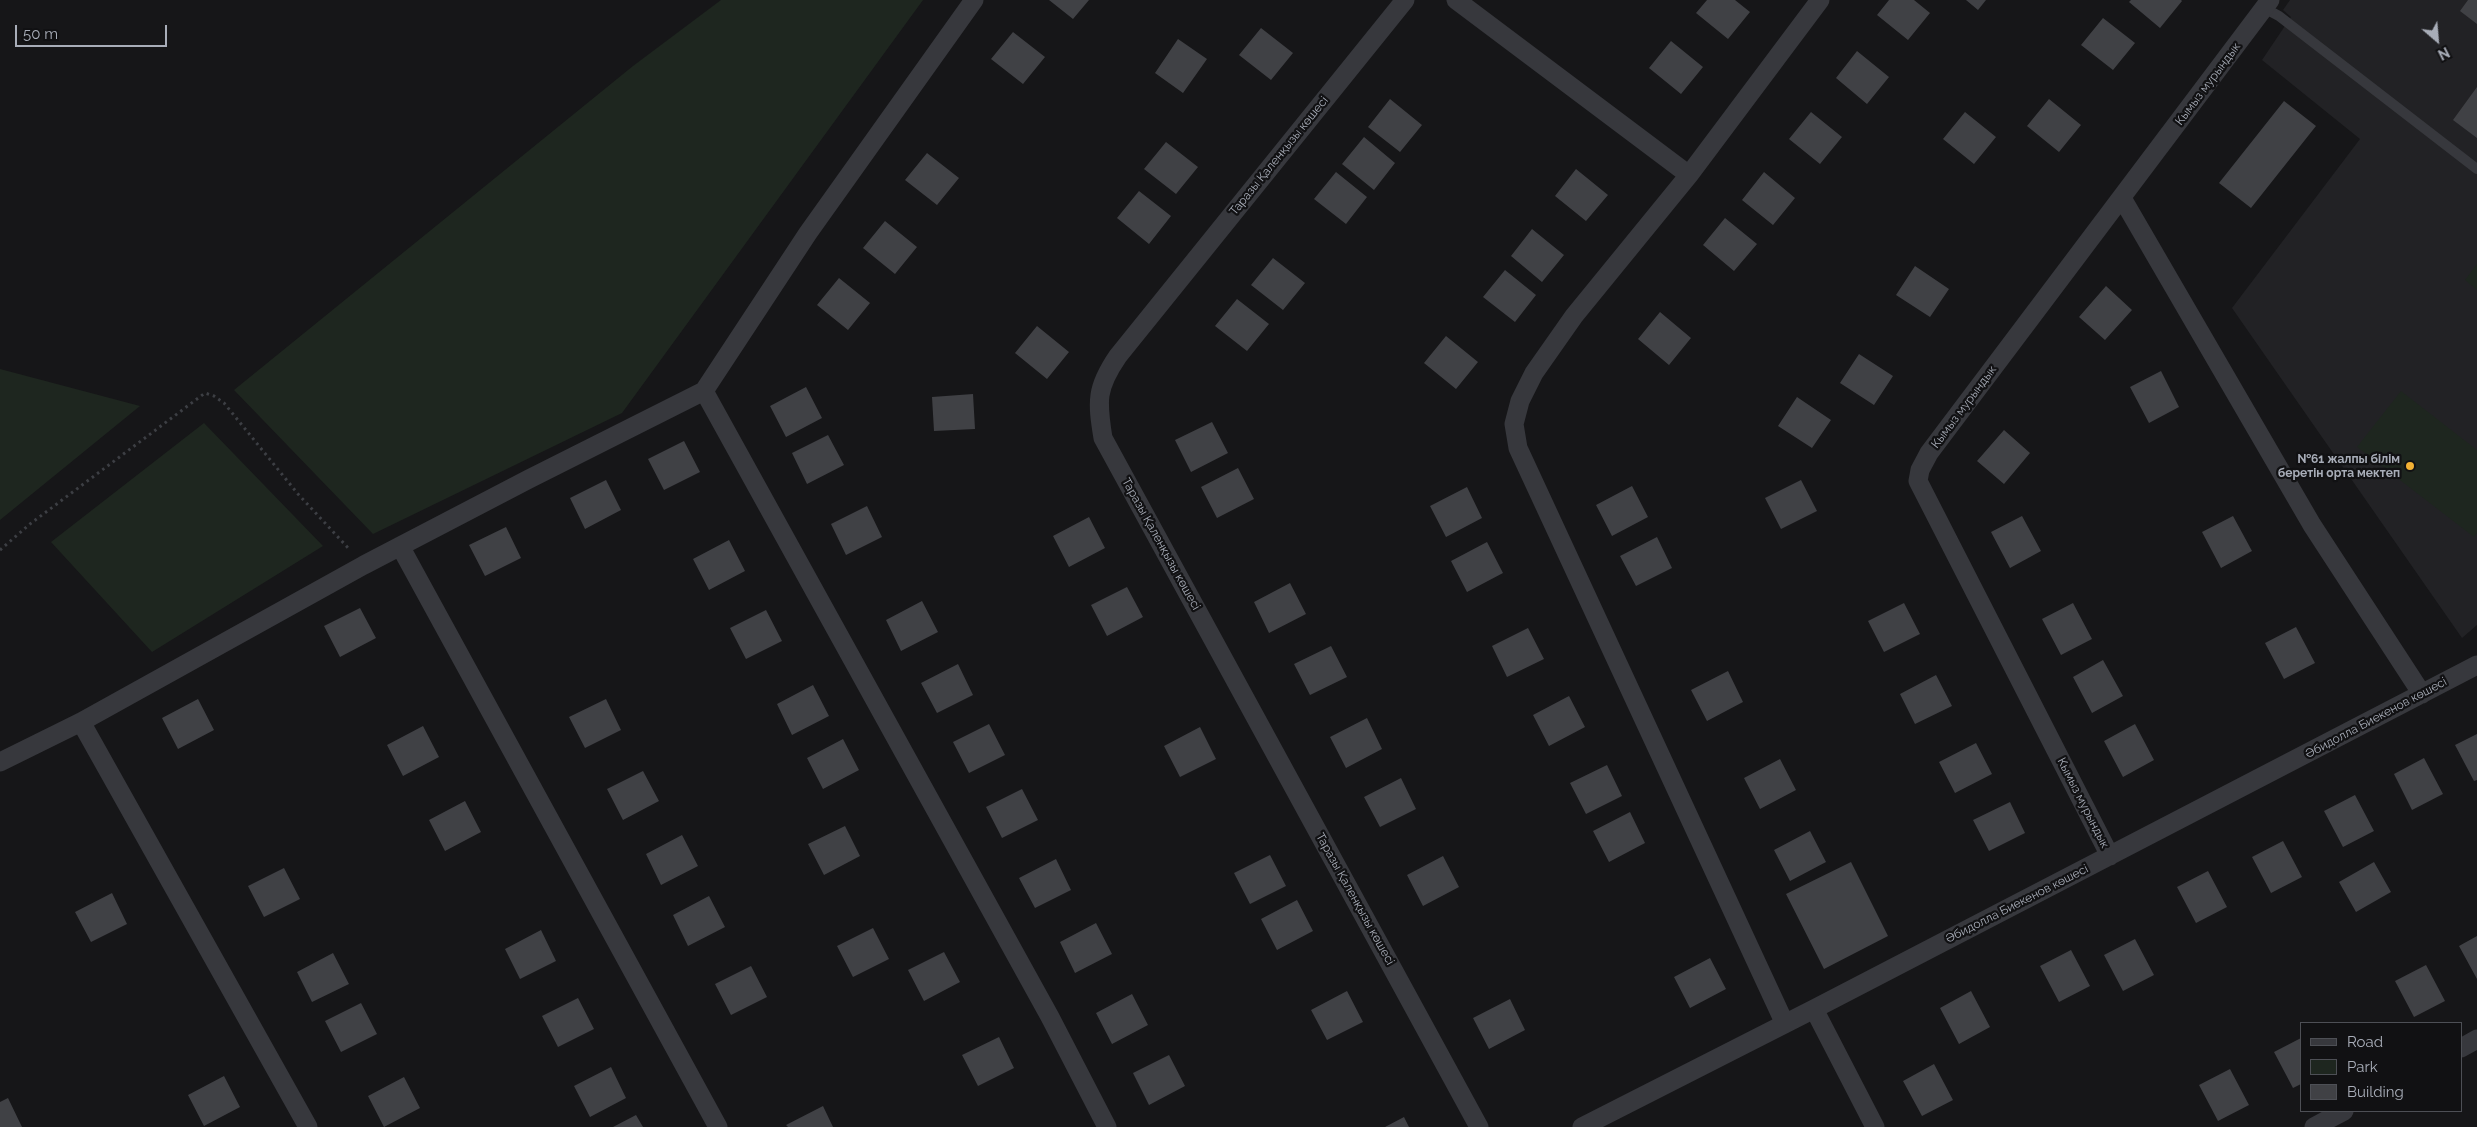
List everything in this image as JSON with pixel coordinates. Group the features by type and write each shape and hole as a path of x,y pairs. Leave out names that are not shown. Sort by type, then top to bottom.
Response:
{"street":[{"path":"0,762 81,722 400,546 704,391 808,233 974,0"},
{"name":"Таразы Қаленқызы көшесі","path":"1405,0 1118,356 1105,375 1099,393 1099,414 1103,438 1479,1127"},
{"path":"1456,0 1689,175"},
{"path":"1785,1024 1518,448 1514,424 1520,401 1534,373 1574,316 1689,175 1820,0"},
{"name":"Кымыз мурындык","path":"2110,856 1918,481 1920,470 1929,453 2122,198 2262,3"},
{"path":"2122,198 2312,525 2422,694"},
{"path":"704,391 1041,1000 1107,1127"},
{"path":"400,546 718,1127"},
{"name":"Әбидолла Биекенов көшесі","path":"1582,1127 1785,1024 2477,665"},
{"path":"81,722 308,1127"},
{"path":"1814,1009 1875,1127"},
{"path":"2462,1047 2477,1039"},
{"path":"2314,1127 2342,1112"}],"lane":[{"path":"2262,3 2477,169"}],"path":[{"path":"0,550 30,524 205,393 214,396 224,403 298,494 364,565"}],"shaded area":[{"name":"№61 жалпы білім беретін орта мектеп","path":"2290,0 2477,0 2477,625 2462,638 2232,308 2360,139 2262,60 2291,17 2283,10"}],"green space":[{"path":"721,0 923,0 622,413 373,534 234,390 633,66"},
{"path":"2477,264 2477,290 2465,280"},
{"path":"0,369 140,406 0,520"},
{"path":"2401,391 2477,450 2477,533 2474,537 2357,447"},
{"path":"204,423 323,546 152,652 51,542"}],"building":[{"path":"1049,0 1089,0 1073,19"},
{"path":"1707,0 1735,0 1750,12 1728,39 1696,13"},
{"path":"1889,0 1914,0 1930,13 1908,40 1877,15"},
{"path":"1966,0 1986,0 1978,10"},
{"path":"2131,0 2182,1 2160,28 2129,2"},
{"path":"2468,0 2477,0 2477,24 2460,11"},
{"path":"2103,18 2135,43 2113,70 2081,45"},
{"path":"1261,28 1293,53 1271,80 1239,55"},
{"path":"1013,32 1045,57 1023,84 991,59"},
{"path":"1178,39 1207,59 1183,93 1155,73"},
{"path":"1671,41 1703,67 1681,94 1649,68"},
{"path":"1857,51 1889,77 1867,104 1836,78"},
{"path":"2477,87 2477,138 2453,120"},
{"path":"1390,99 1422,125 1400,152 1368,127"},
{"path":"2049,99 2081,125 2059,152 2027,126"},
{"path":"2284,101 2316,126 2251,208 2219,183"},
{"path":"1811,112 1842,137 1820,164 1789,139"},
{"path":"1965,112 1996,137 1974,164 1943,139"},
{"path":"1364,137 1395,163 1374,190 1342,164"},
{"path":"1166,142 1198,167 1176,194 1144,169"},
{"path":"927,153 959,178 937,205 905,180"},
{"path":"1576,169 1608,195 1586,221 1555,196"},
{"path":"1336,172 1367,197 1346,224 1314,199"},
{"path":"1764,172 1795,198 1773,225 1742,200"},
{"path":"1139,191 1171,216 1149,244 1117,218"},
{"path":"1725,218 1757,244 1734,271 1703,245"},
{"path":"885,221 917,247 895,274 863,248"},
{"path":"1532,229 1564,255 1542,282 1511,256"},
{"path":"1273,258 1305,283 1283,310 1251,285"},
{"path":"1915,266 1949,289 1930,317 1896,295"},
{"path":"1505,270 1536,295 1515,322 1483,297"},
{"path":"839,278 870,303 848,330 817,305"},
{"path":"2106,286 2132,310 2105,340 2079,317"},
{"path":"1237,299 1269,324 1247,351 1215,326"},
{"path":"1660,312 1691,338 1669,365 1638,339"},
{"path":"1037,326 1069,352 1047,379 1015,353"},
{"path":"1446,336 1478,362 1456,389 1424,363"},
{"path":"1859,354 1893,376 1874,405 1840,383"},
{"path":"2161,371 2179,407 2149,423 2130,387"},
{"path":"806,387 822,418 786,437 770,406"},
{"path":"973,394 975,429 934,431 932,397"},
{"path":"1797,397 1831,420 1812,448 1778,426"},
{"path":"1212,422 1228,453 1191,472 1175,440"},
{"path":"2004,430 2030,453 2004,484 1977,461"},
{"path":"828,435 844,465 807,484 792,453"},
{"path":"684,441 700,472 664,490 648,459"},
{"path":"1238,468 1254,499 1217,518 1201,487"},
{"path":"606,480 621,510 585,529 570,498"},
{"path":"1801,480 1817,511 1781,529 1765,498"},
{"path":"1632,486 1648,517 1612,536 1596,505"},
{"path":"1467,487 1482,518 1446,537 1430,506"},
{"path":"867,506 882,537 846,555 831,524"},
{"path":"2022,516 2041,551 2010,568 1991,532"},
{"path":"2233,516 2252,551 2221,568 2202,532"},
{"path":"1089,517 1105,548 1069,567 1053,536"},
{"path":"506,527 521,558 485,576 469,545"},
{"path":"1657,537 1672,568 1636,586 1620,556"},
{"path":"729,540 745,571 709,590 693,559"},
{"path":"1487,542 1503,573 1467,592 1451,561"},
{"path":"1290,583 1306,614 1269,633 1254,602"},
{"path":"1127,587 1143,617 1107,636 1091,605"},
{"path":"922,601 938,632 901,651 886,620"},
{"path":"1904,603 1920,634 1884,652 1868,621"},
{"path":"2073,603 2092,639 2061,655 2042,619"},
{"path":"360,608 376,638 340,657 324,626"},
{"path":"766,610 782,641 746,659 730,628"},
{"path":"2296,627 2315,663 2284,679 2265,643"},
{"path":"1528,628 1544,659 1507,677 1492,646"},
{"path":"1331,646 1347,677 1310,695 1294,664"},
{"path":"2103,660 2123,696 2092,713 2073,677"},
{"path":"958,664 973,695 937,713 921,683"},
{"path":"1728,671 1743,702 1707,721 1691,690"},
{"path":"1936,675 1952,706 1915,724 1900,694"},
{"path":"813,685 829,716 792,735 777,704"},
{"path":"1569,696 1585,727 1549,746 1533,715"},
{"path":"198,699 214,730 178,749 162,718"},
{"path":"606,699 621,730 585,748 569,717"},
{"path":"1367,718 1382,749 1346,768 1330,737"},
{"path":"989,724 1005,755 969,773 953,742"},
{"path":"2135,724 2154,760 2123,777 2104,741"},
{"path":"423,726 439,757 403,776 387,745"},
{"path":"1200,727 1216,759 1180,777 1164,746"},
{"path":"2477,734 2477,780 2474,781 2455,745"},
{"path":"843,739 859,770 823,789 807,758"},
{"path":"1976,743 1992,774 1955,793 1939,762"},
{"path":"2424,758 2443,794 2412,810 2394,774"},
{"path":"1780,759 1796,790 1760,809 1744,778"},
{"path":"1607,765 1622,796 1586,814 1570,783"},
{"path":"643,771 659,801 623,820 607,789"},
{"path":"1401,778 1416,809 1380,827 1364,797"},
{"path":"1022,789 1038,820 1002,838 986,807"},
{"path":"2355,795 2374,831 2343,847 2324,811"},
{"path":"465,801 481,832 445,851 429,820"},
{"path":"2010,802 2025,833 1989,851 1973,820"},
{"path":"1630,812 1645,843 1609,862 1593,831"},
{"path":"845,826 860,856 824,875 808,844"},
{"path":"1810,831 1826,862 1790,881 1774,850"},
{"path":"682,835 698,866 661,885 646,854"},
{"path":"2283,841 2302,877 2271,893 2252,857"},
{"path":"1270,855 1286,886 1250,904 1234,873"},
{"path":"1443,856 1459,887 1423,906 1407,875"},
{"path":"1056,859 1071,890 1035,908 1019,878"},
{"path":"1851,862 1888,936 1824,969 1786,894"},
{"path":"2374,862 2391,892 2356,912 2339,882"},
{"path":"284,868 300,899 264,917 248,886"},
{"path":"2208,871 2227,907 2196,923 2177,887"},
{"path":"112,893 127,924 91,942 75,912"},
{"path":"709,896 725,927 688,946 673,915"},
{"path":"1297,900 1313,931 1277,950 1261,919"},
{"path":"1096,923 1112,954 1075,973 1060,942"},
{"path":"873,928 889,959 853,977 837,946"},
{"path":"541,930 556,961 520,979 505,949"},
{"path":"2477,936 2477,979 2459,946"},
{"path":"2135,939 2154,975 2123,991 2104,955"},
{"path":"2071,950 2090,986 2059,1002 2040,966"},
{"path":"944,952 960,982 924,1001 908,970"},
{"path":"333,953 349,984 312,1002 297,972"},
{"path":"1710,958 1726,989 1690,1008 1674,977"},
{"path":"2426,965 2445,1001 2414,1017 2395,981"},
{"path":"751,966 767,997 731,1015 715,984"},
{"path":"1347,991 1363,1022 1327,1040 1311,1010"},
{"path":"1971,991 1990,1027 1959,1044 1940,1008"},
{"path":"1132,994 1148,1025 1112,1044 1096,1013"},
{"path":"578,998 594,1029 558,1047 542,1016"},
{"path":"1510,999 1525,1030 1489,1049 1473,1018"},
{"path":"361,1003 377,1034 341,1052 325,1021"},
{"path":"999,1037 1014,1068 978,1086 962,1055"},
{"path":"2300,1039 2300,1084 2293,1088 2274,1052"},
{"path":"1169,1055 1185,1086 1149,1105 1133,1073"},
{"path":"1934,1064 1953,1100 1922,1116 1903,1081"},
{"path":"611,1067 626,1098 590,1117 574,1086"},
{"path":"2230,1069 2249,1105 2218,1121 2199,1085"},
{"path":"224,1076 240,1107 204,1126 188,1095"},
{"path":"404,1077 420,1108 384,1127 368,1096"},
{"path":"8,1098 22,1127 0,1127 0,1102"},
{"path":"823,1106 833,1127 788,1127 786,1125"},
{"path":"636,1115 643,1127 613,1127"},
{"path":"1404,1117 1409,1127 1385,1127"}],"place":[{"name":"№61 жалпы білім беретін орта мектеп","path":"2410,466"}]}
